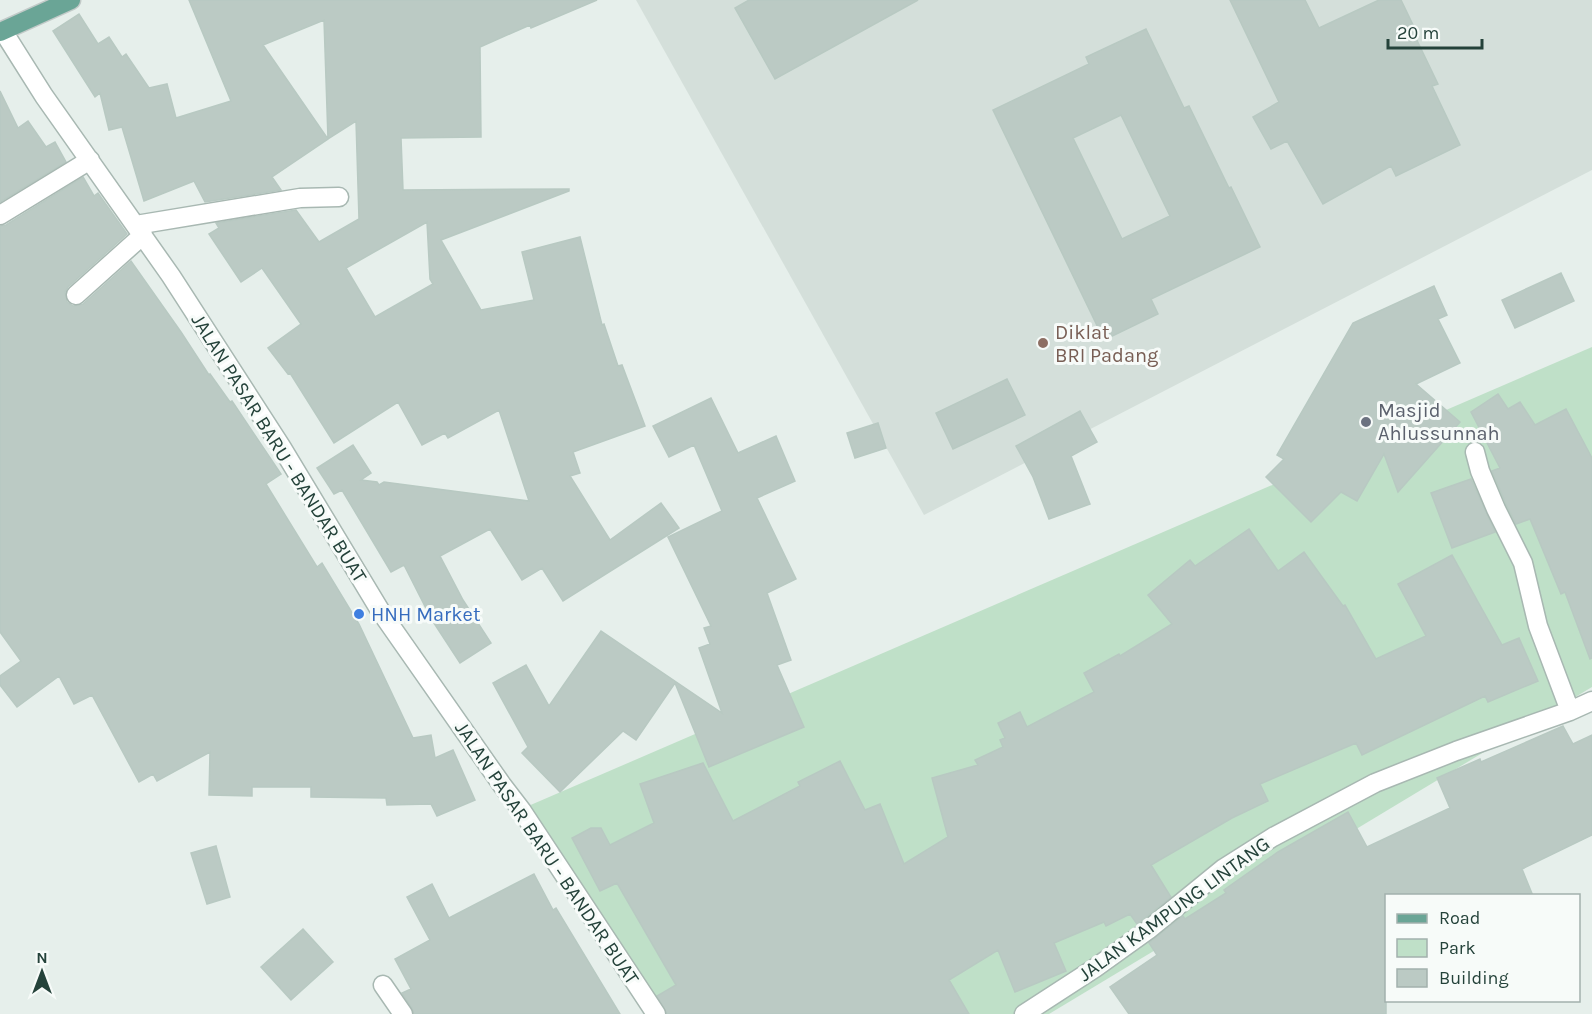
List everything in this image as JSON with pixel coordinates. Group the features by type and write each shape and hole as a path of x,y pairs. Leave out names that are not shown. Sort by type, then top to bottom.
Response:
{"main road":[{"path":"2,31 72,0"}],"street":[{"name":"JALAN PASAR BARU - BANDAR BUAT","path":"2,31 140,230 282,448 381,612 501,785 522,811 656,1014"},
{"path":"0,215 90,160"},
{"path":"76,295 140,230 300,198 339,196"},
{"path":"1475,452 1480,471 1496,509 1523,563 1538,626 1570,711"},
{"name":"JALAN KAMPUNG LINTANG","path":"1024,1014 1148,930 1224,868 1283,831 1375,783 1592,701"},
{"path":"383,985 403,1014"}],"shaded area":[{"name":"Diklat BRI Padang","path":"636,0 1592,0 1592,170 924,515"}],"green space":[{"path":"1592,347 1592,687 1049,1014 644,1014 519,810"}],"building":[{"path":"189,0 597,0 480,47 481,137 401,138 403,190 569,189 569,191 441,240 481,310 534,300 522,252 580,237 602,325 604,324 618,366 622,365 645,426 573,452 580,473 570,476 610,540 661,503 679,528 563,601 542,568 522,580 490,529 440,556 463,600 491,643 460,663 432,620 404,565 391,572 342,490 334,494 317,468 353,445 371,473 361,480 377,482 379,485 384,482 529,501 499,410 448,438 445,433 422,445 398,402 334,443 290,373 288,374 268,348 301,324 262,268 241,282 209,234 219,228 216,223 296,210 319,242 359,219 356,121 272,177 281,190 205,202 194,181 144,201 122,127 109,130 100,93 95,97 53,31 79,14 98,44 109,37 122,57 126,54 149,88 167,84 176,118 231,101","holes":["324,20 328,139 263,45","427,222 430,279 433,284 375,317 346,268"]},
{"path":"749,0 918,0 775,79 735,8"},
{"path":"1230,0 1305,0 1319,28 1379,0 1401,0 1415,29 1412,30 1438,84 1432,86 1460,145 1396,176 1391,166 1323,204 1287,141 1271,149 1253,117 1279,102"},
{"path":"1146,29 1184,108 1189,106 1260,247 1151,299 1158,314 1104,340 993,110 1089,64 1086,57","holes":["1121,115 1170,216 1122,239 1073,138"]},
{"path":"0,91 18,128 28,121 46,147 55,142 66,162 0,202"},
{"path":"83,177 94,196 98,193 127,234 68,287 65,292 67,302 73,306 83,304 131,261 209,375 230,402 232,401 281,474 266,484 317,567 322,563 359,624 413,738 431,735 435,758 453,750 475,800 437,816 431,804 387,805 386,798 311,797 311,787 252,787 252,796 209,795 210,752 157,781 153,774 139,782 92,695 74,704 59,676 17,707 0,685 0,676 21,661 0,632 0,226 6,225"},
{"path":"1561,273 1574,301 1515,328 1502,300"},
{"path":"1434,286 1447,315 1438,319 1460,363 1416,384 1460,422 1398,492 1384,454 1357,501 1341,492 1311,522 1266,477 1284,459 1277,455 1353,323"},
{"path":"1007,379 1025,415 953,449 936,413"},
{"path":"1498,394 1508,409 1520,402 1535,425 1566,409 1592,458 1592,658 1590,659 1565,592 1561,594 1530,519 1516,524 1506,504 1492,471 1500,468 1471,412"},
{"path":"711,398 738,453 776,436 795,481 757,498 796,579 767,593 791,660 777,665 804,727 709,767 675,683 636,740 623,731 560,792 522,753 528,747 493,683 526,665 549,706 601,631 722,713 699,648 710,644 704,628 711,626 668,537 722,511 694,445 669,457 653,426"},
{"path":"1080,411 1097,442 1071,456 1090,504 1049,519 1033,477 1016,446"},
{"path":"878,423 886,448 855,458 847,433"},
{"path":"1471,479 1495,532 1452,548 1431,493"},
{"path":"1249,529 1278,571 1304,552 1343,606 1345,605 1376,659 1426,636 1398,584 1452,555 1502,645 1519,638 1538,681 1488,702 1485,696 1362,755 1356,743 1260,784 1268,801 1232,818 1151,865 1171,897 1141,921 1137,924 1130,914 1106,926 1104,922 1054,943 1066,971 1015,992 998,950 949,980 969,1014 667,1014 657,996 676,985 617,883 600,891 572,838 591,828 601,828 610,845 654,823 640,784 703,763 733,821 800,786 798,782 840,761 865,810 880,804 904,864 948,837 932,778 978,765 975,760 1003,747 1000,740 1005,738 998,723 1020,712 1027,727 1094,692 1084,673 1119,654 1120,656 1172,624 1148,595 1190,560 1195,566"},
{"path":"1563,726 1573,744 1592,735 1592,835 1522,869 1532,894 1385,894 1386,1014 1129,1014 1110,987 1157,955 1149,943 1183,916 1185,919 1226,893 1224,890 1278,852 1348,812 1367,847 1450,808 1437,778 1480,759 1481,762"},
{"path":"216,846 230,897 207,904 191,853"},
{"path":"534,874 553,910 556,908 620,1014 414,1014 402,993 411,989 395,959 430,940 407,897 432,884 449,918"},
{"path":"303,929 333,962 291,1000 261,967"}],"place":[{"name":"Diklat BRI Padang","path":"1043,343"},
{"name":"Masjid Ahlussunnah","path":"1366,422"},
{"name":"HNH Market","path":"359,614"}]}
